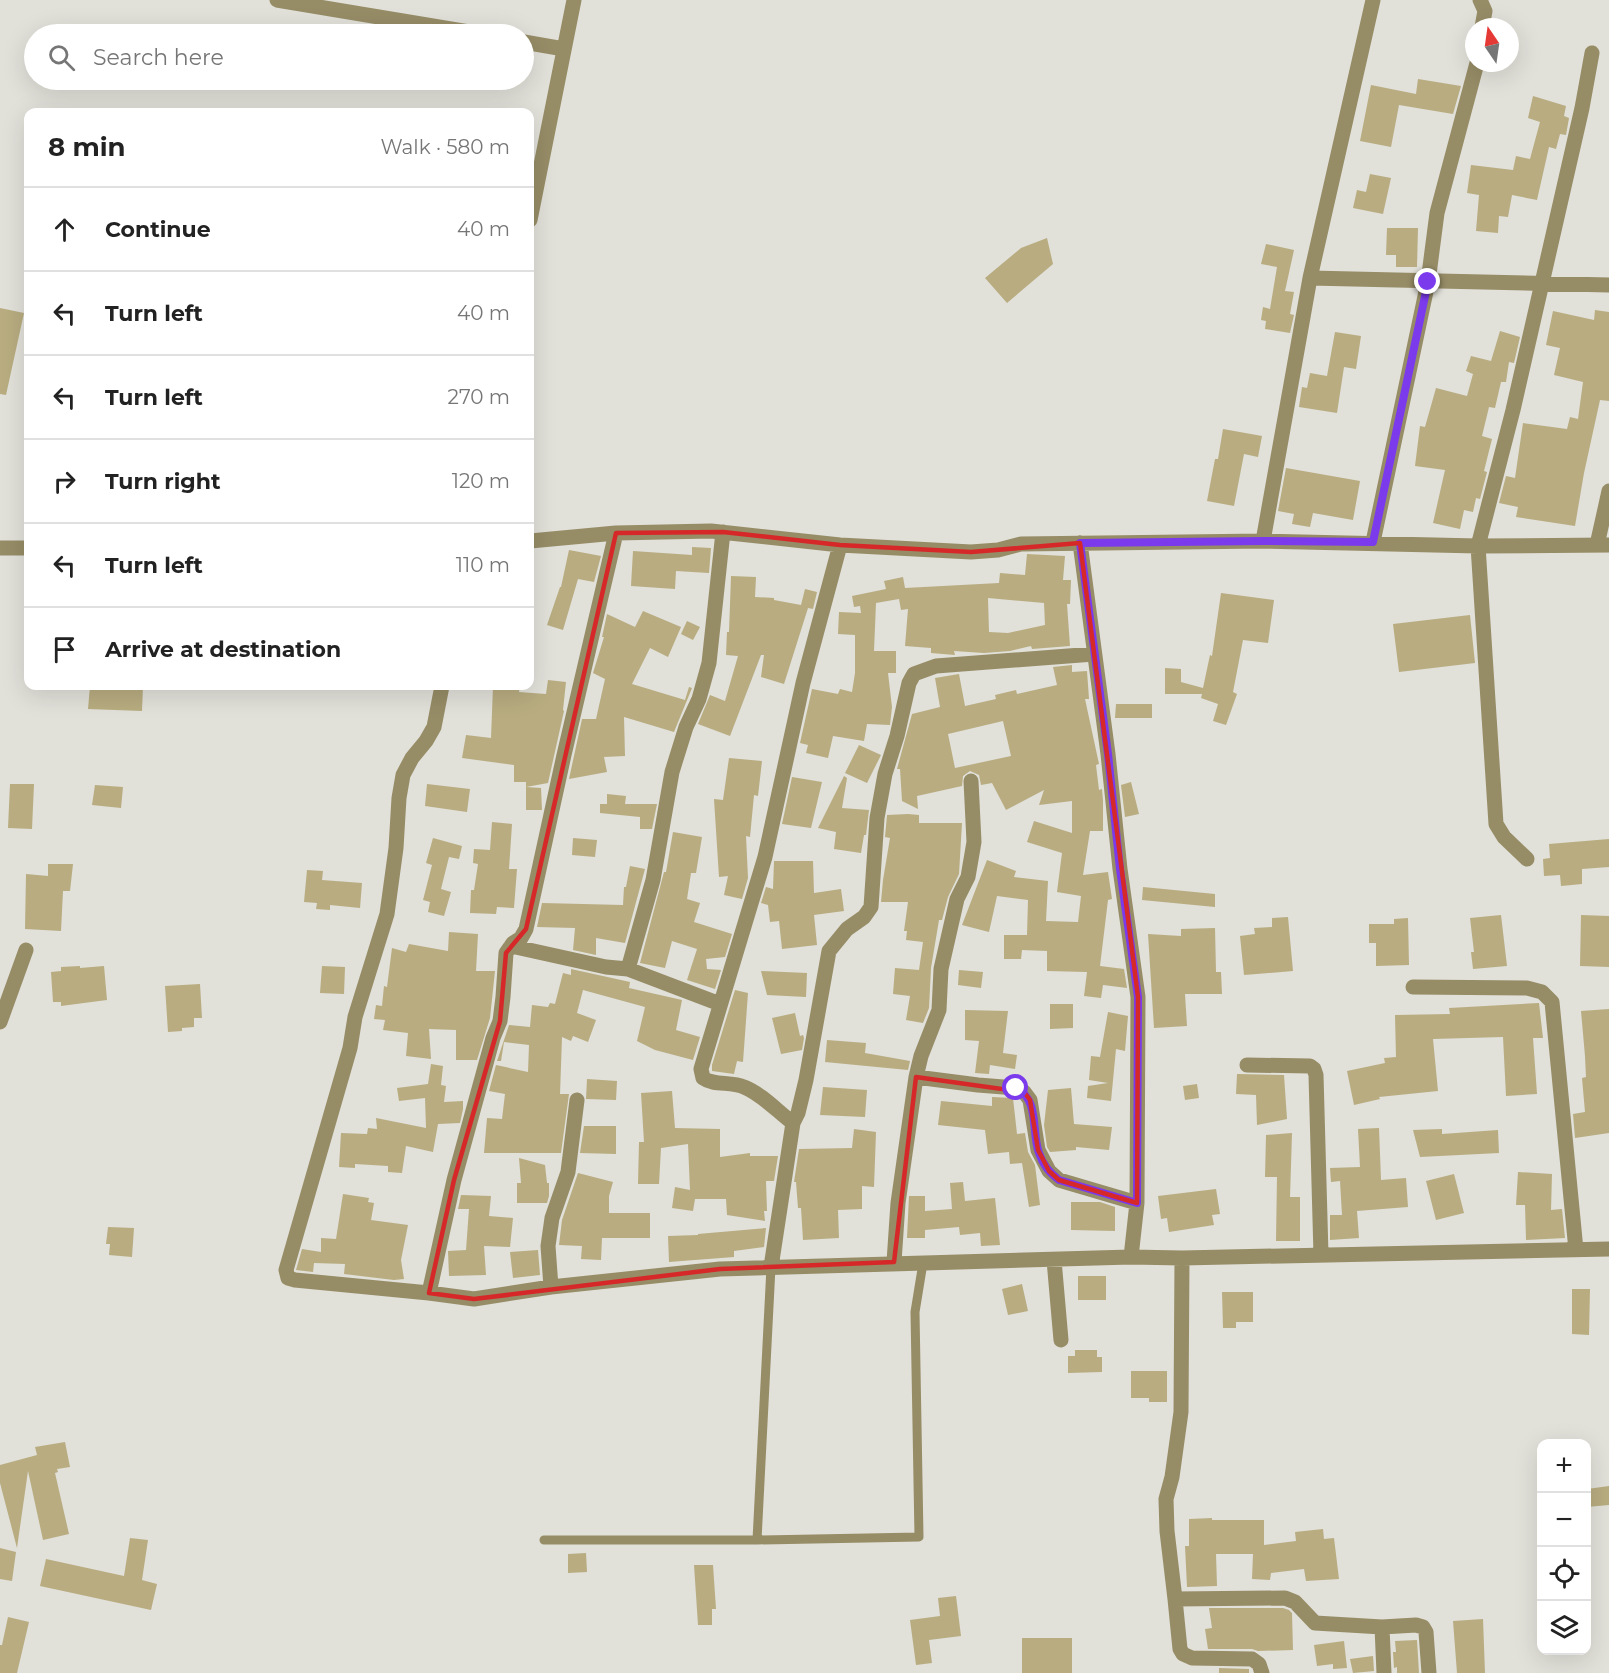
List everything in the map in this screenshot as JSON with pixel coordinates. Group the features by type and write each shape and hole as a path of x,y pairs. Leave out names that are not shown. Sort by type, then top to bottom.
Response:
{"street":[{"path":"277,0 421,24"},
{"path":"534,200 574,0"},
{"path":"1263,541 1310,278 1373,0"},
{"path":"1480,0 1485,11 1484,18"},
{"path":"534,44 564,49"},
{"path":"1527,859 1504,837 1496,824 1478,546 1513,410 1582,108 1592,53"},
{"path":"1373,542 1428,282 1437,213 1475,72"},
{"path":"1310,278 1609,285"},
{"path":"534,541 616,533 723,532 840,545 971,552 998,550 1021,544 1080,543 1263,541 1478,546 1603,545 1609,491"},
{"path":"628,969 653,880 672,772 686,727 699,699 709,663 723,532"},
{"path":"429,1293 454,1180 493,1038 500,1021 506,953 521,938 526,929 616,533"},
{"path":"1080,543 1138,997 1137,1203 1131,1257"},
{"path":"794,1124 746,1087 708,1082 703,1078 701,1069 765,857 803,683 840,545"},
{"path":"0,548 24,548"},
{"path":"771,1267 794,1124 806,1080 829,951 847,929 864,917 871,907 878,818 885,774 897,736 909,683 914,674 936,666 1095,654"},
{"path":"441,690 434,727 403,775 387,915 355,1017 350,1048 286,1270 288,1278 295,1281 474,1299 551,1287 720,1269 894,1262 1609,1249"},
{"path":"894,1262 898,1203 916,1077 921,1056 939,1010 941,969 957,899 968,877 974,842 971,781"},
{"path":"511,946 606,967 628,969 720,1004"},
{"path":"0,1022 26,950"},
{"path":"1413,987 1527,988 1542,992 1552,1002 1576,1250"},
{"path":"1247,1065 1310,1066 1314,1069 1321,1256"},
{"path":"916,1077 1016,1088 1024,1092 1030,1100 1038,1150 1048,1171 1059,1180 1137,1203"},
{"path":"551,1287 548,1246 552,1218 568,1172 577,1101"},
{"path":"1182,1258 1181,1412 1172,1477 1166,1499 1167,1531 1180,1649 1192,1658 1252,1659 1259,1664 1262,1673"},
{"path":"1054,1260 1061,1340"},
{"path":"1176,1599 1285,1598 1296,1602 1315,1623 1423,1627 1426,1632 1429,1673"},
{"path":"1382,1627 1384,1673"}],"lane":[{"path":"544,1540 919,1537 915,1312 923,1263"},
{"path":"757,1540 771,1267"}],"highlighted area":[{"path":"723,532 840,545 971,552 1080,543 1138,997 1137,1203 1059,1180 1049,1171 1038,1150 1030,1100 1024,1092 916,1077 894,1262 720,1269 474,1299 429,1293 454,1180 500,1021 506,953 526,929 616,533"}],"building":[{"path":"1418,79 1461,86 1453,114 1399,105 1391,147 1360,141 1371,85 1416,94"},
{"path":"1533,96 1566,106 1564,116 1569,118 1566,135 1560,134 1556,149 1549,147 1537,200 1512,195 1508,217 1499,216 1498,233 1476,231 1479,195 1467,193 1471,165 1513,170 1516,156 1530,159 1540,122 1528,118"},
{"path":"1370,174 1391,178 1383,214 1353,208 1357,190 1366,192"},
{"path":"1387,228 1418,228 1417,267 1396,267 1396,255 1386,255"},
{"path":"1047,238 1053,264 1007,303 985,278 1021,248"},
{"path":"1266,244 1294,250 1285,291 1294,292 1290,314 1294,315 1290,333 1265,329 1266,321 1261,320 1263,307 1270,309 1277,267 1261,264"},
{"path":"0,308 24,313 6,395 0,394"},
{"path":"1595,310 1609,312 1609,401 1600,400 1575,526 1516,517 1518,507 1499,503 1506,476 1515,478 1523,423 1567,429 1570,417 1578,419 1583,382 1554,375 1560,348 1546,345 1553,311 1594,320"},
{"path":"1500,331 1520,337 1514,363 1509,362 1506,382 1501,382 1495,408 1489,407 1482,436 1492,439 1480,499 1476,498 1473,512 1464,510 1460,529 1433,523 1445,470 1415,466 1420,426 1425,427 1436,388 1467,396 1473,374 1466,371 1471,356 1491,361"},
{"path":"1335,332 1361,336 1356,369 1344,367 1337,413 1299,407 1302,387 1307,388 1310,373 1327,376"},
{"path":"1223,429 1262,436 1258,457 1244,454 1234,506 1207,501"},
{"path":"1286,468 1360,481 1353,520 1313,513 1310,527 1292,524 1294,514 1278,511"},
{"path":"692,547 711,548 709,573 676,571 675,589 631,586 633,551 692,555"},
{"path":"569,550 601,556 594,582 578,579 563,630 547,625 561,587"},
{"path":"1027,554 1065,556 1063,580 1071,580 1070,604 1067,604 1070,646 1032,649 1031,646 1010,651 984,653 954,651 955,655 931,653 931,648 905,646 908,609 901,610 899,599 876,603 874,651 896,651 896,673 888,673 892,707 890,725 867,724 864,741 833,736 828,758 806,753 808,745 800,743 812,689 838,694 840,689 852,692 855,673 855,635 838,634 839,612 861,613 860,606 854,607 852,596 886,589 884,581 903,577 905,588 999,583 1000,573 1025,575","holes":["988,598 1044,603 1045,625 1008,633 989,632"]},
{"path":"731,576 756,577 755,597 774,598 774,600 801,605 805,589 817,592 813,609 808,608 784,684 761,677 764,655 761,655 730,736 698,724 710,695 725,701 738,656 726,655"},
{"path":"1221,593 1274,600 1268,643 1243,640 1233,692 1237,694 1226,725 1213,721 1218,704 1201,698 1202,694 1165,694 1165,668 1181,669 1181,682 1203,688 1210,655 1212,656"},
{"path":"643,611 681,627 668,657 650,648 632,684 685,700 689,687 692,688 674,732 624,717 625,756 604,757 607,772 569,779 582,719 596,719 605,679 593,673 604,637 602,637 607,614 635,627"},
{"path":"1470,615 1475,663 1399,672 1393,624"},
{"path":"687,621 700,627 693,640 681,634"},
{"path":"1072,665 1072,672 1087,671 1089,699 1085,699 1099,764 1096,765 1099,790 1102,789 1103,831 1090,831 1083,875 1108,872 1112,899 1108,900 1100,966 1124,969 1127,988 1103,985 1101,998 1084,996 1087,972 1047,971 1047,951 1022,950 1021,959 1004,959 1004,935 1027,935 1028,900 997,896 989,932 962,925 987,860 1016,871 1014,877 1048,881 1046,921 1078,922 1081,896 1057,892 1062,853 1027,842 1034,821 1072,833 1072,801 1039,805 1044,790 1006,810 992,783 981,785 979,775 970,771 963,776 962,786 917,796 918,809 902,801 900,769 897,769 912,714 940,707 935,678 959,674 965,706 996,699 995,695 1016,690 1017,694 1057,685 1053,667","holes":["1003,721 1011,756 955,768 948,734"]},
{"path":"548,680 566,682 564,711 548,783 526,787 526,782 514,782 514,765 462,758 466,735 491,738 493,690 519,690 519,692 546,694"},
{"path":"90,690 143,690 142,711 88,709"},
{"path":"1116,704 1152,704 1152,718 1115,718"},
{"path":"859,745 881,755 867,783 845,773"},
{"path":"729,758 762,761 758,796 754,795 750,837 746,836 748,878 742,899 724,895 728,876 719,877 714,799 723,800"},
{"path":"844,776 847,778 842,808 869,810 861,853 834,849 836,832 818,828"},
{"path":"792,777 822,782 811,828 782,824"},
{"path":"1131,782 1139,814 1125,817 1121,785"},
{"path":"10,784 34,784 32,829 8,828"},
{"path":"427,784 470,789 467,812 425,806"},
{"path":"95,785 123,787 121,808 92,805"},
{"path":"526,787 541,788 542,810 526,810"},
{"path":"607,794 626,796 625,804 657,804 652,829 640,829 640,817 600,813 600,804 607,804"},
{"path":"887,815 919,815 919,823 962,823 959,874 948,897 942,920 939,920 931,968 929,1008 923,1023 906,1020 910,996 893,994 895,968 919,970 923,942 906,940 907,931 904,931 908,902 881,902 890,838 885,837"},
{"path":"492,822 512,824 509,869 517,869 514,908 497,907 496,914 470,913 471,890 474,890 478,864 473,863 474,849 490,850"},
{"path":"673,832 702,837 696,873 691,873 687,899 700,903 694,922 732,934 725,957 706,959 707,969 721,970 715,989 687,980 697,949 672,941 665,968 640,963 664,872 666,872"},
{"path":"433,838 462,846 459,859 449,857 441,889 451,892 444,916 428,912 430,902 423,900 432,865 426,863"},
{"path":"573,838 597,840 595,857 572,855"},
{"path":"1609,839 1609,867 1582,869 1582,884 1561,886 1560,875 1544,876 1543,859 1550,858 1549,844"},
{"path":"774,861 813,861 814,893 841,889 844,911 814,915 817,945 782,949 779,921 770,922 768,905 761,903 766,887 773,889"},
{"path":"48,864 73,864 70,891 63,891 61,931 25,929 26,874 48,876"},
{"path":"630,866 645,869 625,943 596,938 596,955 573,950 575,928 537,927 542,903 623,905 624,887 626,887"},
{"path":"307,870 323,871 322,880 362,883 360,908 330,905 330,910 316,909 317,903 304,902"},
{"path":"1143,887 1215,894 1215,907 1142,900"},
{"path":"1501,915 1507,966 1473,969 1471,952 1474,952 1470,918"},
{"path":"1581,915 1609,916 1609,967 1580,966"},
{"path":"1288,917 1293,971 1244,975 1240,936 1255,934 1254,928 1272,927 1272,918"},
{"path":"1408,918 1409,965 1376,966 1376,943 1369,943 1369,924 1394,924 1394,919"},
{"path":"1215,928 1216,972 1221,972 1222,994 1185,994 1187,1026 1154,1028 1148,934 1181,936 1181,929"},
{"path":"449,932 478,934 476,971 495,971 490,1018 477,1060 456,1060 456,1030 429,1029 431,1059 406,1056 408,1033 383,1030 385,1020 374,1019 376,1005 382,1006 384,986 387,987 392,948 406,952 409,944 448,951"},
{"path":"80,966 80,968 104,966 107,1000 61,1006 61,1002 53,1002 51,972 61,971 61,967"},
{"path":"322,966 345,967 344,994 320,993"},
{"path":"571,969 630,982 629,988 682,1000 676,1030 700,1037 693,1060 655,1050 637,1041 645,1007 583,990 577,1013 596,1020 588,1042 573,1036 571,1041 562,1037 560,1094 569,1094 561,1153 484,1153 487,1118 502,1119 505,1094 489,1091 496,1065 528,1072 529,1045 504,1042 501,1061 497,1061 509,1025 530,1027 532,1005 548,1007 550,1003 555,1004 563,973 571,975"},
{"path":"959,970 983,972 981,988 958,985"},
{"path":"761,971 807,973 806,997 767,995"},
{"path":"200,984 202,1018 194,1018 194,1027 168,1032 165,986"},
{"path":"735,990 748,993 743,1062 737,1061 734,1074 712,1071 712,1065"},
{"path":"1539,1003 1543,1038 1533,1038 1537,1094 1506,1096 1503,1037 1433,1039 1438,1091 1379,1097 1380,1099 1354,1105 1347,1071 1385,1063 1384,1058 1396,1057 1395,1015 1450,1014 1449,1008"},
{"path":"1050,1004 1073,1004 1073,1028 1050,1029"},
{"path":"1609,1009 1609,1133 1575,1138 1573,1114 1585,1112 1582,1078 1586,1077 1581,1011"},
{"path":"965,1010 1008,1011 1003,1053 1017,1055 1015,1069 990,1065 989,1074 975,1073 979,1041 965,1040"},
{"path":"1108,1012 1128,1016 1125,1051 1116,1049 1111,1101 1087,1098 1088,1086 1108,1083 1089,1080 1091,1056 1100,1057"},
{"path":"795,1013 800,1036 803,1035 804,1038 802,1050 781,1054 772,1018"},
{"path":"827,1040 866,1043 865,1053 910,1061 908,1070 825,1062"},
{"path":"431,1064 443,1066 441,1085 446,1086 444,1102 463,1101 460,1123 438,1124 433,1152 406,1146 402,1173 388,1172 388,1166 355,1164 355,1168 339,1167 341,1133 367,1134 368,1128 377,1129 376,1118 426,1128 425,1098 399,1101 397,1088 428,1084"},
{"path":"1237,1074 1284,1075 1287,1119 1257,1125 1256,1095 1236,1094"},
{"path":"587,1079 617,1081 616,1100 586,1099"},
{"path":"1197,1084 1199,1098 1185,1100 1183,1086"},
{"path":"823,1087 867,1090 865,1117 820,1115"},
{"path":"1071,1088 1074,1124 1112,1127 1109,1150 1076,1147 1076,1150 1050,1152 1047,1147 1044,1125 1048,1090"},
{"path":"672,1091 675,1128 720,1129 720,1157 750,1153 750,1156 778,1156 774,1181 766,1181 765,1221 727,1215 726,1199 695,1199 693,1211 672,1208 675,1187 690,1190 688,1144 661,1148 659,1184 638,1184 639,1142 644,1142 641,1093"},
{"path":"992,1097 1013,1098 1017,1134 1025,1133 1028,1152 1035,1165 1040,1205 1029,1207 1022,1163 1010,1164 1009,1152 988,1154 985,1130 938,1125 941,1101 992,1106"},
{"path":"584,1126 616,1126 616,1154 580,1153"},
{"path":"1379,1128 1381,1180 1406,1178 1408,1207 1357,1211 1359,1238 1330,1240 1330,1215 1342,1215 1340,1181 1331,1182 1330,1168 1360,1167 1358,1129"},
{"path":"854,1129 876,1132 874,1187 862,1186 862,1209 838,1210 839,1238 803,1240 801,1208 798,1208 796,1182 794,1182 799,1149 852,1148"},
{"path":"1442,1129 1442,1134 1498,1130 1499,1153 1420,1157 1413,1130"},
{"path":"1292,1133 1290,1197 1300,1197 1300,1241 1276,1241 1277,1177 1265,1177 1266,1135"},
{"path":"519,1158 545,1165 547,1183 549,1183 547,1203 517,1203 517,1183 521,1183"},
{"path":"1518,1172 1552,1174 1551,1210 1562,1209 1565,1238 1526,1240 1525,1205 1516,1205"},
{"path":"578,1173 613,1182 609,1196 609,1213 650,1213 650,1238 602,1238 601,1260 581,1259 582,1246 559,1245 562,1220"},
{"path":"1454,1174 1464,1213 1436,1220 1426,1181"},
{"path":"963,1182 965,1201 995,1198 1000,1245 981,1246 980,1233 960,1235 959,1227 925,1230 925,1238 907,1238 909,1196 925,1196 925,1211 952,1209 950,1183"},
{"path":"1216,1189 1220,1214 1212,1215 1214,1225 1169,1232 1167,1218 1161,1219 1158,1196"},
{"path":"343,1194 369,1198 368,1202 374,1203 371,1220 408,1225 401,1260 404,1279 394,1280 344,1274 345,1264 314,1263 313,1272 296,1270 302,1249 321,1252 321,1238 336,1239"},
{"path":"461,1195 491,1196 489,1216 513,1218 510,1247 484,1246 486,1275 449,1276 448,1251 466,1250 469,1209 458,1209"},
{"path":"1071,1202 1100,1202 1115,1207 1115,1231 1071,1230"},
{"path":"108,1227 134,1228 132,1257 109,1255 110,1244 106,1244"},
{"path":"766,1228 764,1247 734,1251 734,1257 669,1262 668,1236"},
{"path":"538,1250 540,1275 513,1278 510,1252"},
{"path":"1078,1276 1106,1276 1106,1300 1078,1300"},
{"path":"1022,1284 1028,1311 1008,1315 1002,1289"},
{"path":"1572,1289 1590,1289 1589,1335 1572,1334"},
{"path":"1222,1292 1253,1292 1253,1322 1236,1322 1236,1328 1223,1328"},
{"path":"1075,1350 1097,1350 1097,1357 1102,1357 1102,1372 1068,1373 1068,1356 1075,1356"},
{"path":"1131,1371 1167,1371 1167,1402 1149,1402 1149,1398 1131,1398"},
{"path":"65,1442 70,1467 57,1469 58,1472 55,1473 69,1534 43,1540 28,1471 17,1548 0,1483 0,1465 37,1455 35,1447"},
{"path":"1609,1486 1609,1505 1591,1507 1591,1488"},
{"path":"1212,1518 1212,1520 1264,1520 1264,1545 1296,1541 1295,1532 1323,1529 1324,1539 1334,1538 1339,1579 1306,1581 1304,1569 1271,1573 1270,1580 1252,1579 1253,1554 1216,1554 1217,1586 1187,1587 1185,1546 1189,1546 1189,1519"},
{"path":"130,1538 148,1540 142,1580 157,1584 151,1610 40,1586 46,1559 124,1576"},
{"path":"0,1548 16,1552 12,1581 0,1579"},
{"path":"586,1553 587,1572 568,1573 568,1554"},
{"path":"694,1565 713,1565 716,1609 712,1609 712,1625 698,1625"},
{"path":"956,1596 961,1636 929,1640 932,1663 916,1665 910,1620 940,1616 938,1598"},
{"path":"1209,1608 1283,1608 1289,1610 1292,1613 1293,1650 1208,1649 1205,1629 1212,1628"},
{"path":"8,1617 29,1622 17,1673 0,1673 0,1645 2,1645"},
{"path":"1483,1619 1485,1673 1457,1673 1453,1621"},
{"path":"1022,1638 1072,1638 1072,1673 1022,1673"},
{"path":"1417,1640 1419,1673 1397,1673 1397,1667 1394,1668 1393,1652 1396,1652 1395,1641"},
{"path":"1344,1641 1347,1668 1333,1669 1333,1664 1317,1666 1314,1645"},
{"path":"1373,1656 1374,1671 1353,1673 1350,1659"},
{"path":"1219,1668 1249,1669 1249,1673 1219,1673"}],"route":[{"path":"1016,1088 1024,1092 1030,1100 1038,1150 1048,1171 1059,1180 1137,1203 1138,997 1080,543 1373,542 1428,282"}]}
